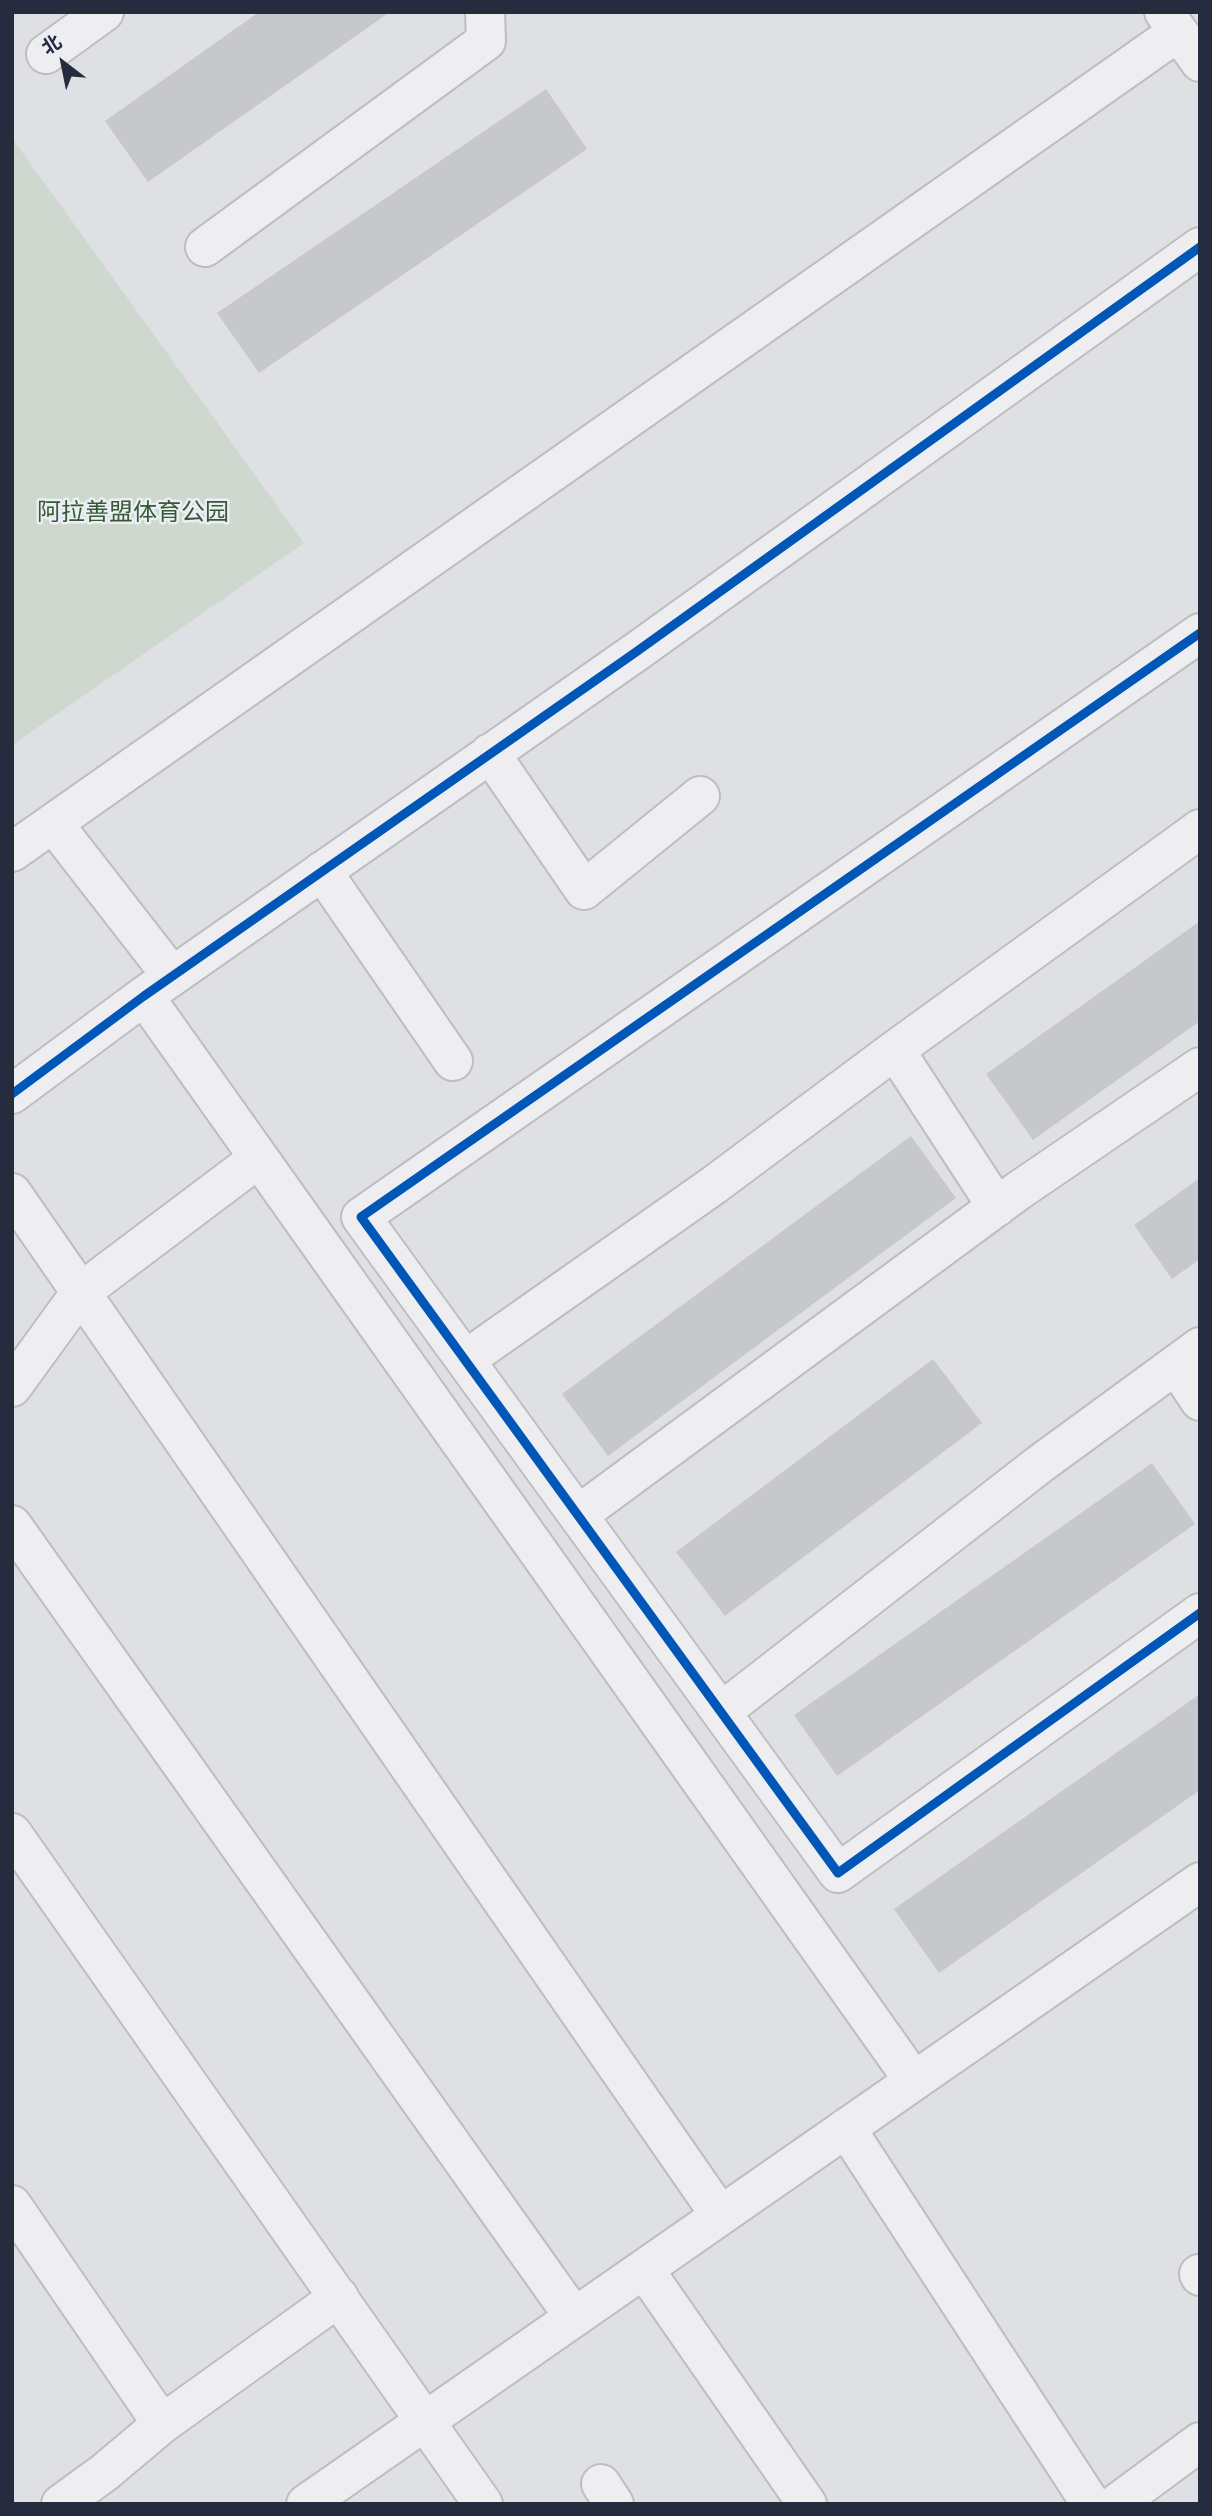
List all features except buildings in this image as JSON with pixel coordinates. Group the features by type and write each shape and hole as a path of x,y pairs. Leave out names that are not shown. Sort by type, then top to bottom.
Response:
{"street":[{"path":"46,54 104,12"},
{"path":"205,247 486,41 485,12"},
{"path":"12,852 1171,22 1200,62"},
{"path":"12,1094 158,986 636,652 1200,247"},
{"path":"1200,633 361,1217 838,1873 1200,1614"},
{"path":"490,753 584,890 700,796"},
{"path":"53,823 158,986 259,1158 914,2081"},
{"path":"465,1360 714,1185 1200,829"},
{"path":"322,871 453,1061"},
{"path":"895,1050 997,1207"},
{"path":"578,1515 997,1207 1200,1067"},
{"path":"12,1387 81,1292 259,1158"},
{"path":"12,1192 720,2215"},
{"path":"721,1712 1040,1464 1188,1356 1200,1401"},
{"path":"12,1525 574,2317"},
{"path":"12,1833 483,2504"},
{"path":"306,2504 1200,1882"},
{"path":"846,2128 1091,2504"},
{"path":"12,2205 162,2424"},
{"path":"644,2269 807,2504"},
{"path":"61,2504 105,2472 162,2424 339,2297"},
{"path":"1116,2504 1200,2442"}],"green space":[{"name":"阿拉善盟体育公园","path":"12,138 304,543 12,745"}],"cycle path":[{"path":"12,1094 144,996 636,652 1200,247"},
{"path":"1200,633 361,1217 838,1873 1200,1613"}]}
